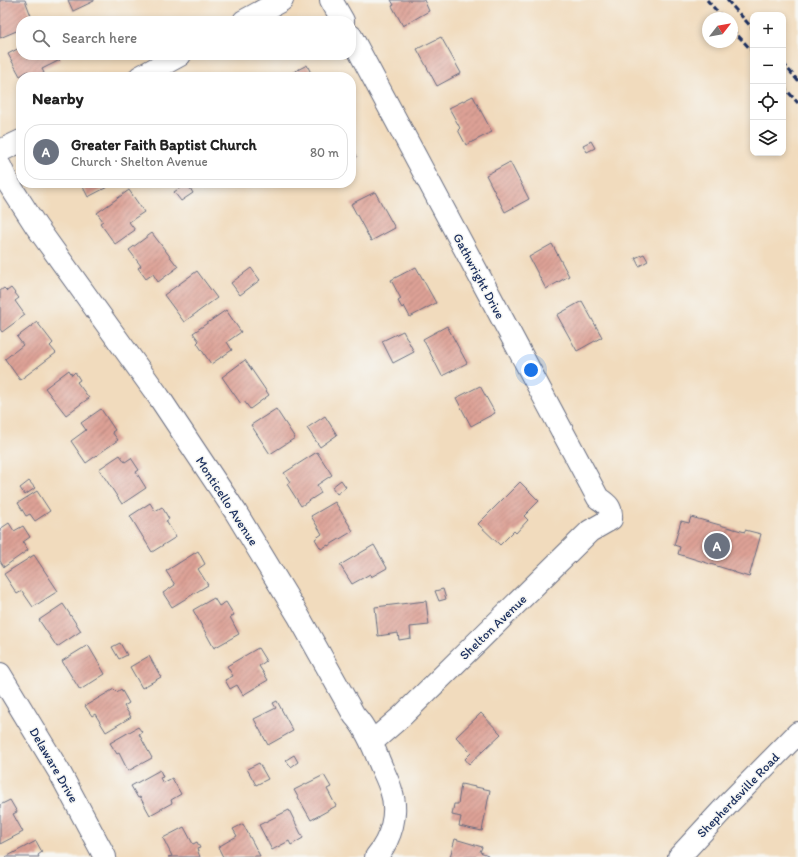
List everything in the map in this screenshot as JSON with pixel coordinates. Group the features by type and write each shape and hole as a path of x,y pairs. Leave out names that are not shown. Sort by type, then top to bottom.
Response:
{"street":[{"path":"253,16 282,0"},
{"path":"331,0 340,16"},
{"name":"Gathwright Drive","path":"356,45 598,498 607,503 611,513"},
{"path":"149,72 171,60"},
{"path":"0,151 16,143"},
{"name":"Monticello Avenue","path":"0,166 7,181 36,226 159,397 235,511 298,616 354,715 360,721 372,742 392,791 394,804 393,821 387,842 376,857"},
{"name":"Shelton Avenue","path":"372,742 408,710 590,531 611,519 611,513"},
{"name":"Delaware Drive","path":"0,674 60,772 106,857"},
{"name":"Shepherdsville Road","path":"678,857 798,733"}],"building":[{"path":"0,0 25,0 31,16 16,16 16,31 0,38"},
{"path":"68,0 94,0 94,1 73,11"},
{"path":"391,0 424,0 429,11 403,26 392,6 394,5"},
{"path":"441,37 461,73 437,86 417,49"},
{"path":"16,50 16,60 60,60 42,69 44,72 18,72 8,54"},
{"path":"307,65 310,72 294,72"},
{"path":"473,96 492,132 466,145 458,130 460,128 449,108"},
{"path":"591,141 595,148 587,152 583,145"},
{"path":"510,162 529,199 505,212 486,175"},
{"path":"84,188 105,188 88,197"},
{"path":"180,188 190,188 193,193 181,201 174,192"},
{"path":"129,190 144,212 129,222 135,230 115,244 100,223 103,221 97,213"},
{"path":"375,192 395,228 371,241 351,204"},
{"path":"152,233 178,267 158,282 153,274 146,279 138,268 141,266 129,250"},
{"path":"552,244 569,276 546,289 529,257"},
{"path":"644,254 648,261 639,266 635,258"},
{"path":"416,267 436,303 410,317 404,306 402,308 398,301 401,299 391,280"},
{"path":"251,268 260,280 240,295 231,283"},
{"path":"197,271 217,298 184,322 164,295"},
{"path":"4,288 7,291 11,288 19,298 15,301 25,315 2,332 0,329 0,291"},
{"path":"582,301 602,337 577,351 557,315"},
{"path":"226,310 241,332 227,342 232,350 211,364 197,343 199,341 193,333"},
{"path":"37,322 53,343 50,346 56,353 20,380 5,359 23,345 17,337"},
{"path":"447,326 467,363 442,376 423,339"},
{"path":"403,331 414,352 393,363 382,341"},
{"path":"245,360 269,395 250,409 244,401 241,404 222,377"},
{"path":"69,370 72,375 75,372 80,380 77,382 89,398 66,415 45,388"},
{"path":"480,386 495,413 471,426 456,398"},
{"path":"101,409 115,430 112,432 118,440 86,463 71,441 86,430 81,423"},
{"path":"276,409 295,438 270,454 251,425"},
{"path":"325,416 337,435 320,447 307,428"},
{"path":"317,452 332,475 317,485 321,493 301,506 287,484 290,482 284,473"},
{"path":"120,455 125,462 131,458 139,470 136,472 146,488 122,504 99,469"},
{"path":"341,480 346,487 337,494 332,487"},
{"path":"29,481 35,488 25,495 20,488"},
{"path":"520,482 539,501 524,516 528,520 516,533 514,531 500,545 478,524"},
{"path":"37,491 50,511 35,521 30,514 26,516 18,503"},
{"path":"335,502 353,531 321,549 315,539 322,534 311,516"},
{"path":"150,503 155,511 162,507 169,519 166,521 176,537 152,552 130,516"},
{"path":"691,517 745,532 745,530 761,534 749,577 678,554 680,547 674,545 681,521 689,523"},
{"path":"9,523 14,531 23,526 30,537 23,542 28,550 4,567 0,561 0,529"},
{"path":"374,545 387,568 371,577 370,574 352,584 340,565"},
{"path":"198,551 205,564 198,569 208,585 172,607 163,593 175,585 166,571"},
{"path":"34,555 58,591 33,607 22,591 17,594 4,574"},
{"path":"443,589 446,599 439,601 435,591"},
{"path":"214,598 219,606 226,602 234,615 230,617 239,634 214,648 193,610"},
{"path":"426,601 429,625 410,627 411,638 399,640 398,633 378,636 375,607"},
{"path":"63,604 81,631 57,647 39,620"},
{"path":"120,643 127,655 119,659 112,647"},
{"path":"88,645 105,674 80,690 62,661"},
{"path":"258,648 266,661 259,666 268,680 243,695 237,685 230,689 225,680 233,676 227,666"},
{"path":"149,656 161,677 142,688 130,667"},
{"path":"114,689 117,692 121,689 129,703 124,706 131,717 106,732 95,714 92,716 85,706"},
{"path":"277,701 293,731 268,745 254,719 276,708 273,703"},
{"path":"481,713 501,734 469,764 465,759 471,753 456,737"},
{"path":"138,727 142,732 139,734 152,758 128,771 119,753 117,754 110,743"},
{"path":"294,755 298,762 291,767 286,760"},
{"path":"259,763 268,779 256,785 247,769"},
{"path":"160,770 163,777 160,778 163,783 172,778 181,794 171,800 172,803 150,815 140,797 138,798 131,786"},
{"path":"324,775 331,787 327,789 336,806 311,820 294,790"},
{"path":"461,784 490,790 482,831 459,826 461,817 452,815 454,804 458,804"},
{"path":"10,800 17,812 13,814 23,832 0,844 0,805"},
{"path":"289,810 303,838 291,845 289,841 272,850 259,825"},
{"path":"243,824 260,856 223,857 218,847 237,836 233,829"},
{"path":"184,827 193,844 197,842 200,848 197,849 200,857 168,857 172,856 163,838"},
{"path":"455,839 482,847 480,852 488,855 488,857 450,857"},
{"path":"36,841 42,852 38,855 39,857 6,857"}],"railway":[{"path":"707,0 718,12"},
{"path":"727,0 750,26"},
{"path":"738,36 750,49"},
{"path":"786,67 798,81"},
{"path":"786,89 798,103"}],"place":[{"name":"Greater Faith Baptist Church","path":"717,546"}]}
